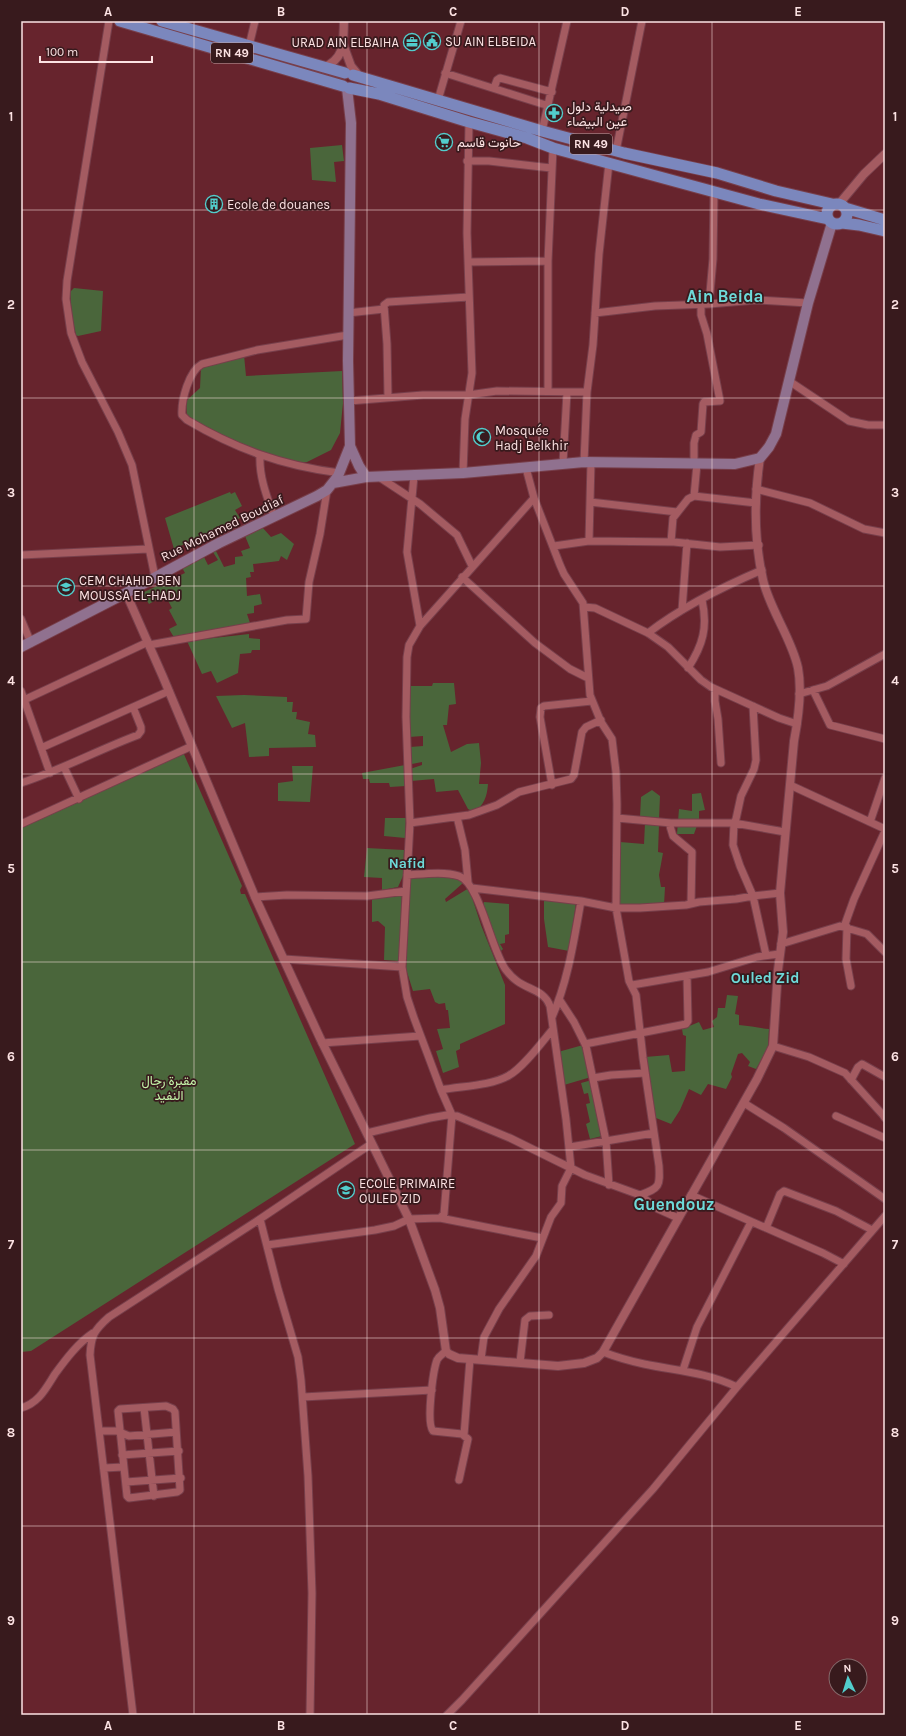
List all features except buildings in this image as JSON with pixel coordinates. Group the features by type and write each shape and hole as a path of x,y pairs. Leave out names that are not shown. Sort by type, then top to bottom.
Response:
{"main road":[{"name":"RN 49","path":"120,21 346,87 379,94 527,138 553,148 759,204 834,222 859,224 885,231"},
{"name":"RN 49","path":"162,21 323,68 353,75 542,131 616,151 717,173 776,192 839,205 885,220"},
{"path":"346,87 340,79 353,75"},
{"name":"Rue Mohamed Boudiaf","path":"346,87 351,123 348,313 350,446 358,466 366,477"},
{"path":"330,487 366,477 463,473 526,468 563,463 735,464 760,458 769,447 776,434 808,303 834,222 827,209 839,205 847,214 845,220 834,222"},
{"name":"Rue Mohamed Boudiaf","path":"21,647 219,543 274,517 330,487 340,473 350,446"}],"street":[{"path":"109,21 67,281 67,311 71,333 82,362 118,432 132,465 154,577"},
{"path":"248,46 255,21"},
{"path":"323,68 337,60 343,44 344,21"},
{"path":"438,100 461,21"},
{"path":"542,131 549,106 567,21"},
{"path":"616,151 642,21"},
{"path":"343,44 353,75"},
{"path":"445,73 549,106"},
{"path":"494,88 497,80 500,78 552,92"},
{"path":"463,473 463,442 468,394 472,373 468,262 467,161 469,122"},
{"path":"548,391 548,262 553,148"},
{"path":"839,205 864,174 885,154"},
{"path":"467,161 489,161 552,168"},
{"path":"589,541 590,502 587,462 587,392 599,254 609,163"},
{"path":"708,304 713,259 714,192"},
{"path":"468,262 548,262"},
{"path":"388,397 388,344 384,305 388,302 469,296"},
{"path":"595,313 655,306 701,305 767,299 808,303"},
{"path":"694,496 696,464 694,443 696,435 701,432 703,404 704,402 720,401 707,334 701,315 701,305"},
{"path":"348,313 384,309"},
{"path":"340,473 305,468 260,456 234,445 201,428 183,416 183,400 188,384 196,368 202,364 283,345 348,335"},
{"path":"789,380 849,421 868,426 885,425"},
{"path":"349,401 388,397 497,392 587,392"},
{"path":"563,463 567,392"},
{"path":"260,456 260,468 263,484 274,517"},
{"path":"126,593 169,691 255,897 322,1043 409,1219 435,1290 440,1308 446,1351 452,1356 470,1359 558,1366 577,1364 591,1360 602,1352 758,1079 773,1046 779,954 783,932 780,893 797,724 798,668 763,580 758,545 756,503 756,489 760,458"},
{"path":"526,468 534,498 564,574 584,607 590,695 601,720 612,739 616,772 616,908 629,981 636,995 645,1074 659,1166 660,1183 653,1190 640,1195"},
{"path":"414,476 407,552 420,626"},
{"path":"379,477 412,498 458,535 472,566"},
{"path":"24,700 149,644 306,619 309,582 330,487"},
{"path":"756,489 810,503 864,529 885,533"},
{"path":"671,542 673,518 688,499 694,496 756,503"},
{"path":"440,1218 445,1211 452,1115 420,1036 407,997 402,966 410,823 406,723 407,657 409,645 420,626 462,577 534,498"},
{"path":"590,502 677,512"},
{"path":"554,546 589,541 671,542 720,547 758,545"},
{"path":"682,610 687,543"},
{"path":"21,555 148,549"},
{"path":"648,634 661,623 682,610 734,582 762,570"},
{"path":"462,577 535,643 570,669 588,678"},
{"path":"688,668 699,650 704,630 705,614 702,600"},
{"path":"584,607 600,610 648,634 668,647 701,680 715,689 797,724"},
{"path":"21,619 31,642"},
{"path":"798,694 827,686 885,654"},
{"path":"715,689 721,763"},
{"path":"813,690 830,725 885,739"},
{"path":"21,691 50,773"},
{"path":"42,748 169,691"},
{"path":"552,784 540,717 541,708 544,706 592,701"},
{"path":"753,706 756,760 754,769 741,796 734,823 734,849 753,896 766,955"},
{"path":"21,783 50,773 140,733 141,727 133,707"},
{"path":"410,823 457,817 483,811 519,792 567,781 573,778 582,732 586,727 601,720"},
{"path":"21,824 79,799 192,746"},
{"path":"64,767 79,799"},
{"path":"870,822 885,778"},
{"path":"790,785 885,830 854,900 846,927 846,959 851,986"},
{"path":"457,817 465,850 470,885 505,969 517,982 545,996 550,1006 570,1147 571,1168 562,1186 561,1204 551,1217 532,1263 509,1293 486,1332 483,1340 481,1360"},
{"path":"617,818 669,823 734,823 785,832"},
{"path":"669,823 673,836 692,852 691,904"},
{"path":"407,875 458,875 470,885 581,901 616,908 651,908 780,893"},
{"path":"255,897 287,895 367,896 406,891"},
{"path":"551,1018 559,999 567,970 581,901"},
{"path":"781,944 831,928 846,927 867,934 885,952"},
{"path":"632,985 716,970 766,955 779,954"},
{"path":"284,959 402,966"},
{"path":"585,1044 688,1023 687,976"},
{"path":"559,999 574,1022 585,1044 606,1141 610,1185"},
{"path":"441,1090 492,1081 508,1076 526,1059 553,1029"},
{"path":"322,1043 420,1036"},
{"path":"773,1046 809,1056 845,1073 885,1118"},
{"path":"851,1080 858,1067 862,1064 885,1077"},
{"path":"593,1078 634,1073 645,1074"},
{"path":"744,1103 784,1128 885,1199"},
{"path":"367,1133 452,1115 510,1138 571,1168 610,1185 640,1195 658,1209 678,1218"},
{"path":"836,1116 885,1138"},
{"path":"570,1147 654,1133"},
{"path":"21,1408 33,1403 40,1397 56,1373 80,1343 93,1333 99,1325 109,1317 372,1144"},
{"path":"766,1228 780,1194 784,1191 836,1210 872,1230"},
{"path":"691,1195 823,1252 844,1264"},
{"path":"447,1715 648,1495 737,1387 885,1216"},
{"path":"267,1245 375,1230 394,1226 409,1219 440,1218 503,1229 542,1238"},
{"path":"260,1219 298,1357 303,1397 308,1476 312,1593 310,1715"},
{"path":"683,1370 697,1327 751,1222"},
{"path":"520,1362 525,1320 530,1316 549,1315"},
{"path":"93,1333 90,1356 133,1715"},
{"path":"446,1351 437,1361 432,1390 430,1418 431,1429 438,1433 464,1435 468,1439 459,1480"},
{"path":"602,1352 632,1362 683,1370 720,1379 737,1387"},
{"path":"464,1435 470,1359"},
{"path":"303,1397 432,1390"},
{"path":"166,1406 173,1409 179,1451 181,1488 179,1492 129,1498 127,1496 117,1414 119,1410 144,1408 166,1406"},
{"path":"144,1408 154,1496"},
{"path":"99,1431 119,1432 128,1436 176,1432"},
{"path":"122,1454 179,1451"},
{"path":"104,1468 124,1467"},
{"path":"126,1482 181,1478"}],"green space":[{"path":"342,145 344,161 334,162 336,182 312,180 310,148"},
{"path":"74,288 103,291 101,331 78,336 76,335 72,317 70,292"},
{"path":"244,355 246,376 342,371 343,403 340,433 331,450 307,462 296,463 235,444 187,417 186,401 200,388 201,367"},
{"path":"230,492 231,494 235,492 242,506 235,510 240,518 174,549 165,518"},
{"path":"262,527 271,537 281,533 294,544 287,560 281,556 279,561 253,564 254,572 250,572 251,577 246,578 247,596 260,594 262,604 254,606 254,613 247,614 251,626 185,637 184,634 175,639 169,629 177,625 169,610 172,608 165,595 149,604 142,593 185,573 180,564 202,553 208,565 218,560 211,549 214,547 224,567 235,564 235,557 243,556 241,551 250,548 245,536"},
{"path":"249,634 249,638 260,639 260,650 252,650 251,653 240,654 238,673 217,683 211,671 202,674 187,641"},
{"path":"433,683 454,683 456,704 449,705 447,725 443,725 451,752 467,744 479,743 481,763 479,784 488,784 487,793 484,800 474,812 468,809 458,790 436,792 434,779 411,781 410,769 422,765 422,762 412,764 410,747 423,746 423,736 409,737 410,686 432,686"},
{"path":"244,695 287,697 287,702 293,702 292,712 297,712 296,719 310,722 308,734 315,735 316,747 269,748 269,756 249,757 245,723 232,728 216,696"},
{"name":"مقبرة رجال النفيد","path":"183,752 242,886 240,890 241,894 245,894 355,1144 31,1351 21,1352 21,828"},
{"path":"405,765 406,786 390,787 389,783 370,783 369,779 363,779 362,773"},
{"path":"292,766 313,766 310,802 278,801 278,783 293,781"},
{"path":"652,790 660,796 659,820 640,817 641,797"},
{"path":"701,793 705,810 699,811 699,820 694,834 677,834 679,809 692,811 692,794"},
{"path":"385,818 406,818 405,838 384,836"},
{"path":"645,823 659,825 658,852 663,853 659,875 661,887 665,887 664,905 617,904 620,842 644,844"},
{"path":"367,848 404,850 403,876 398,887 382,890 382,878 364,877"},
{"path":"418,872 462,879 463,883 445,899 446,902 469,888 481,925 505,985 505,1024 460,1044 460,1049 456,1051 459,1067 443,1073 436,1051 443,1049 437,1029 450,1028 448,1010 446,1010 445,1003 439,1004 435,1002 430,989 413,991 406,969 410,878"},
{"path":"402,894 400,961 384,960 385,927 378,921 372,922 372,899"},
{"path":"544,900 576,903 569,951 548,947 544,919"},
{"path":"484,902 509,904 509,934 505,935 505,943 500,944 503,949 501,951 483,910"},
{"path":"727,995 738,996 735,1014 739,1015 739,1025 769,1029 768,1048 756,1069 748,1066 750,1062 742,1053 738,1054 731,1074 732,1077 726,1089 708,1084 701,1095 689,1089 680,1110 671,1124 656,1118 645,1057 669,1055 672,1072 685,1071 686,1036 683,1035 682,1029 699,1022 703,1030 714,1027 712,1021 717,1017 718,1008 725,1008"},
{"path":"583,1045 591,1077 564,1085 558,1052"},
{"path":"592,1080 602,1136 590,1139 586,1124 590,1122 586,1104 590,1103 588,1093 584,1094 581,1083"}],"place":[{"name":"SU AIN ELBEIDA","path":"432,41"},
{"name":"URAD AIN ELBAIHA","path":"412,42"},
{"name":"صيدلية دلول عين البيضاء","path":"554,113"},
{"name":"حانوت قاسم","path":"444,142"},
{"name":"Ecole de douanes","path":"214,204"},
{"name":"Mosquée Hadj Belkhir","path":"482,437"},
{"name":"CEM CHAHID BEN MOUSSA EL-HADJ","path":"66,587"},
{"name":"ECOLE PRIMAIRE OULED ZID","path":"346,1190"}],"district":[{"name":"Ain Beida","path":"725,296"},
{"name":"Nafid","path":"407,863"},
{"name":"Ouled Zid","path":"765,978"},
{"name":"Guendouz","path":"674,1204"}]}
